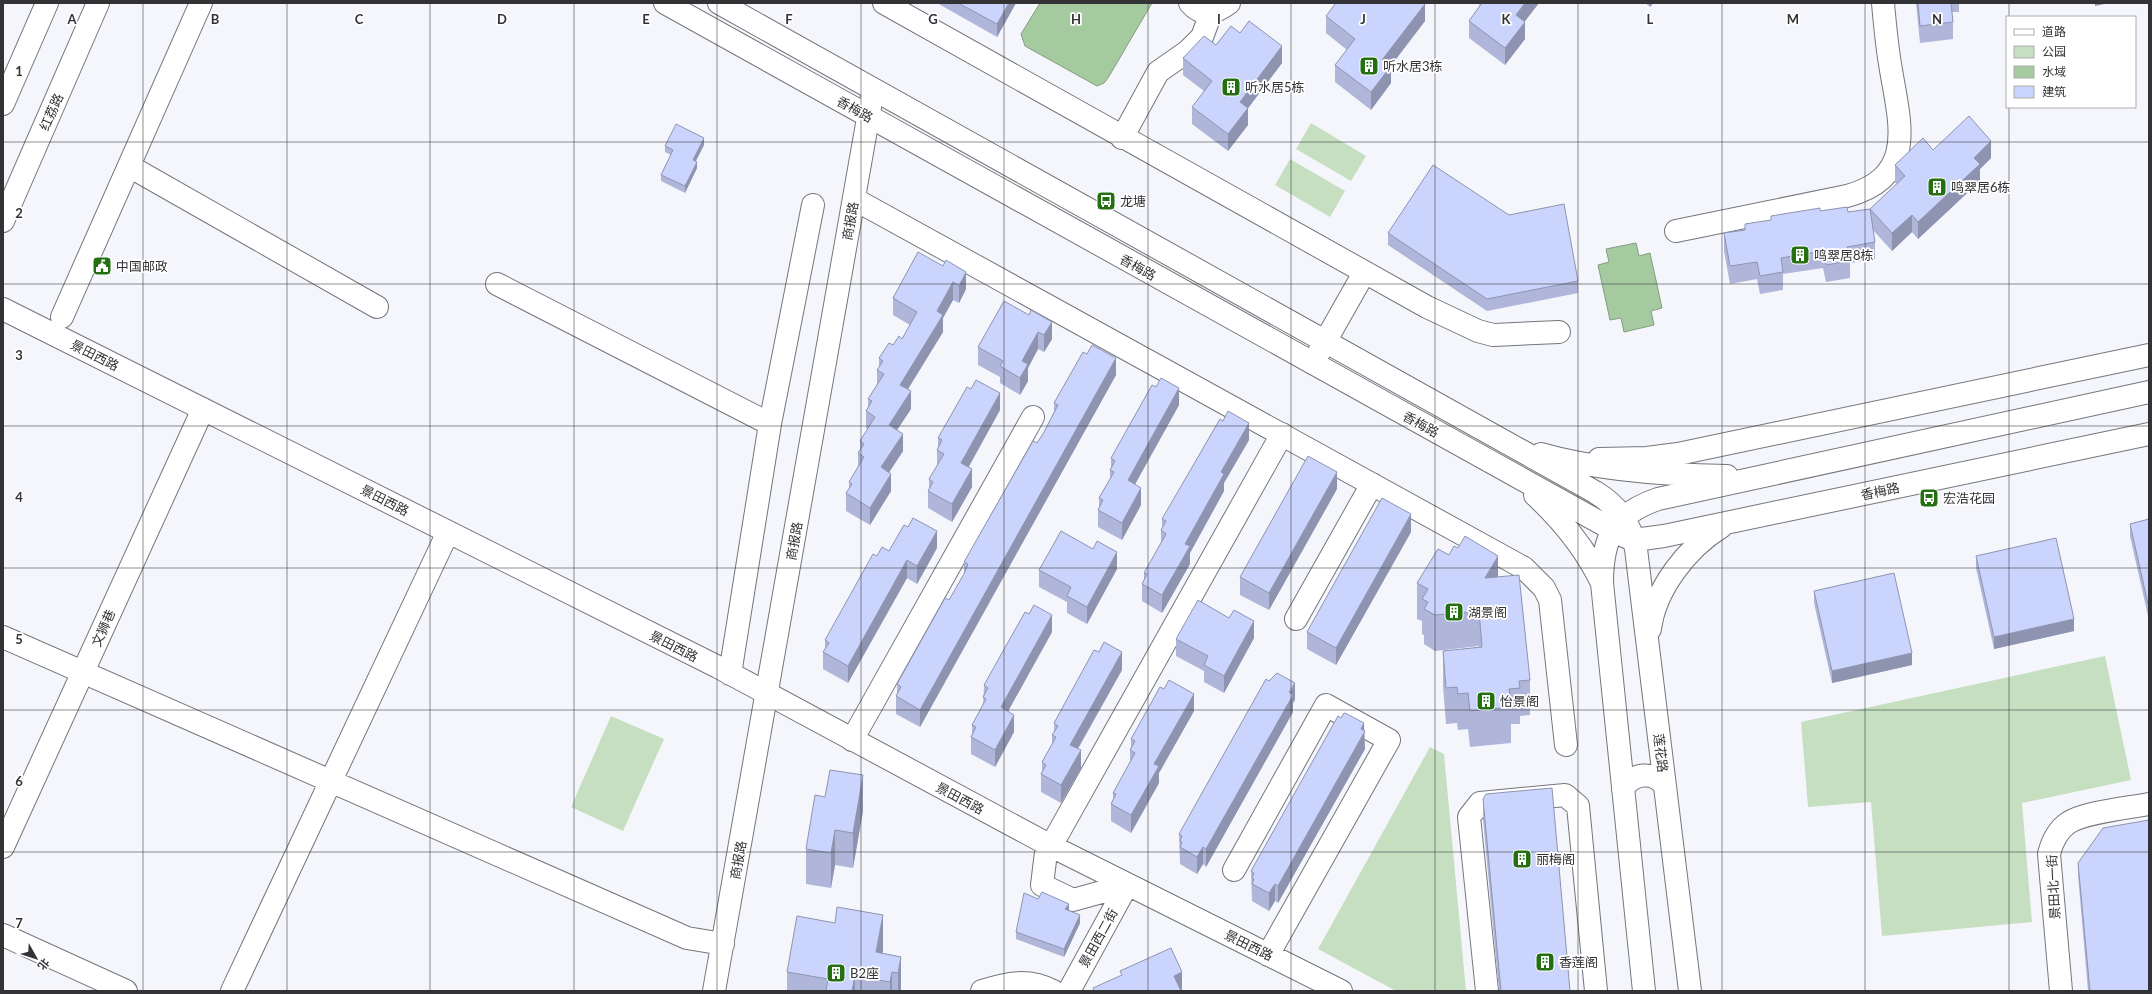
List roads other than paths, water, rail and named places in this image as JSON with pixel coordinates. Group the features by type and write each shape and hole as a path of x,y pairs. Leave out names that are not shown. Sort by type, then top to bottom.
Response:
{"street":[{"path":"3,104 47,3"},
{"name":"红荔路","path":"3,220 98,3"},
{"path":"62,317 201,3"},
{"name":"香梅路","path":"665,3 1517,477 1618,523"},
{"name":"香梅路","path":"720,3 872,90 1595,492 1610,502 1618,523"},
{"path":"884,3 1122,138 1427,307 1478,331 1493,335 1559,332"},
{"path":"1190,3 1197,9 1220,8"},
{"path":"1676,231 1847,196 1866,189 1883,177 1898,153 1901,126 1887,47 1883,3"},
{"path":"1122,138 1158,72 1188,51 1202,37 1220,8"},
{"name":"商报路","path":"714,991 872,90"},
{"path":"129,166 377,307"},
{"path":"854,199 1524,568 1544,588 1550,600 1566,745"},
{"path":"730,674 770,424 813,206"},
{"path":"1313,364 1364,273"},
{"path":"497,284 770,424"},
{"name":"景田西路","path":"3,309 730,674 1049,845 1341,991"},
{"path":"1530,451 1591,459 1655,457 2149,355"},
{"path":"1644,991 1602,583 1603,560 1618,523 1639,507 1658,499 2149,392"},
{"name":"文狮巷","path":"3,847 203,409"},
{"path":"852,740 1033,417"},
{"path":"1127,885 1073,900 1042,885 1049,845 1282,434"},
{"name":"香梅路","path":"1634,538 1664,536 2149,434"},
{"path":"1505,442 1530,451 1592,464 1668,473 1720,476 1770,474"},
{"path":"1517,477 1565,527 1595,568 1602,583"},
{"path":"1296,619 1372,484"},
{"path":"1648,650 1650,626 1654,609 1672,576 1699,544 1714,531 1730,522"},
{"name":"莲花路","path":"1618,523 1634,538 1690,991"},
{"path":"232,991 448,532"},
{"path":"3,637 688,938 723,944"},
{"path":"1234,870 1326,706 1388,740 1268,955"},
{"path":"1623,789 1628,781 1651,775 1660,780 1665,786"},
{"path":"1486,991 1469,817 1480,804 1565,795 1578,806 1596,991"},
{"name":"景田北一街","path":"2061,991 2049,854 2052,845 2062,829 2075,820 2097,813 2149,804"},
{"name":"景田西二街","path":"1069,991 1127,885"},
{"path":"3,935 126,991"},
{"path":"982,991 1019,981 1039,985 1053,991"}],"water":[{"path":"1040,3 1152,3 1108,78 1104,83 1097,86 1025,46 1021,34"},
{"path":"1636,243 1639,256 1650,253 1662,308 1651,311 1654,325 1624,332 1621,318 1610,320 1598,265 1609,262 1606,249"}],"place":[{"name":"听水居3栋","path":"1369,66"},
{"name":"听水居5栋","path":"1231,87"},
{"name":"鸣翠居6栋","path":"1937,187"},
{"name":"龙塘","path":"1106,201"},
{"name":"鸣翠居8栋","path":"1800,255"},
{"name":"中国邮政","path":"102,266"},
{"name":"宏浩花园","path":"1929,498"},
{"name":"湖景阁","path":"1454,612"},
{"name":"怡景阁","path":"1486,701"},
{"name":"丽梅阁","path":"1522,859"},
{"name":"香莲阁","path":"1545,962"},
{"name":"B2座","path":"836,973"}]}
